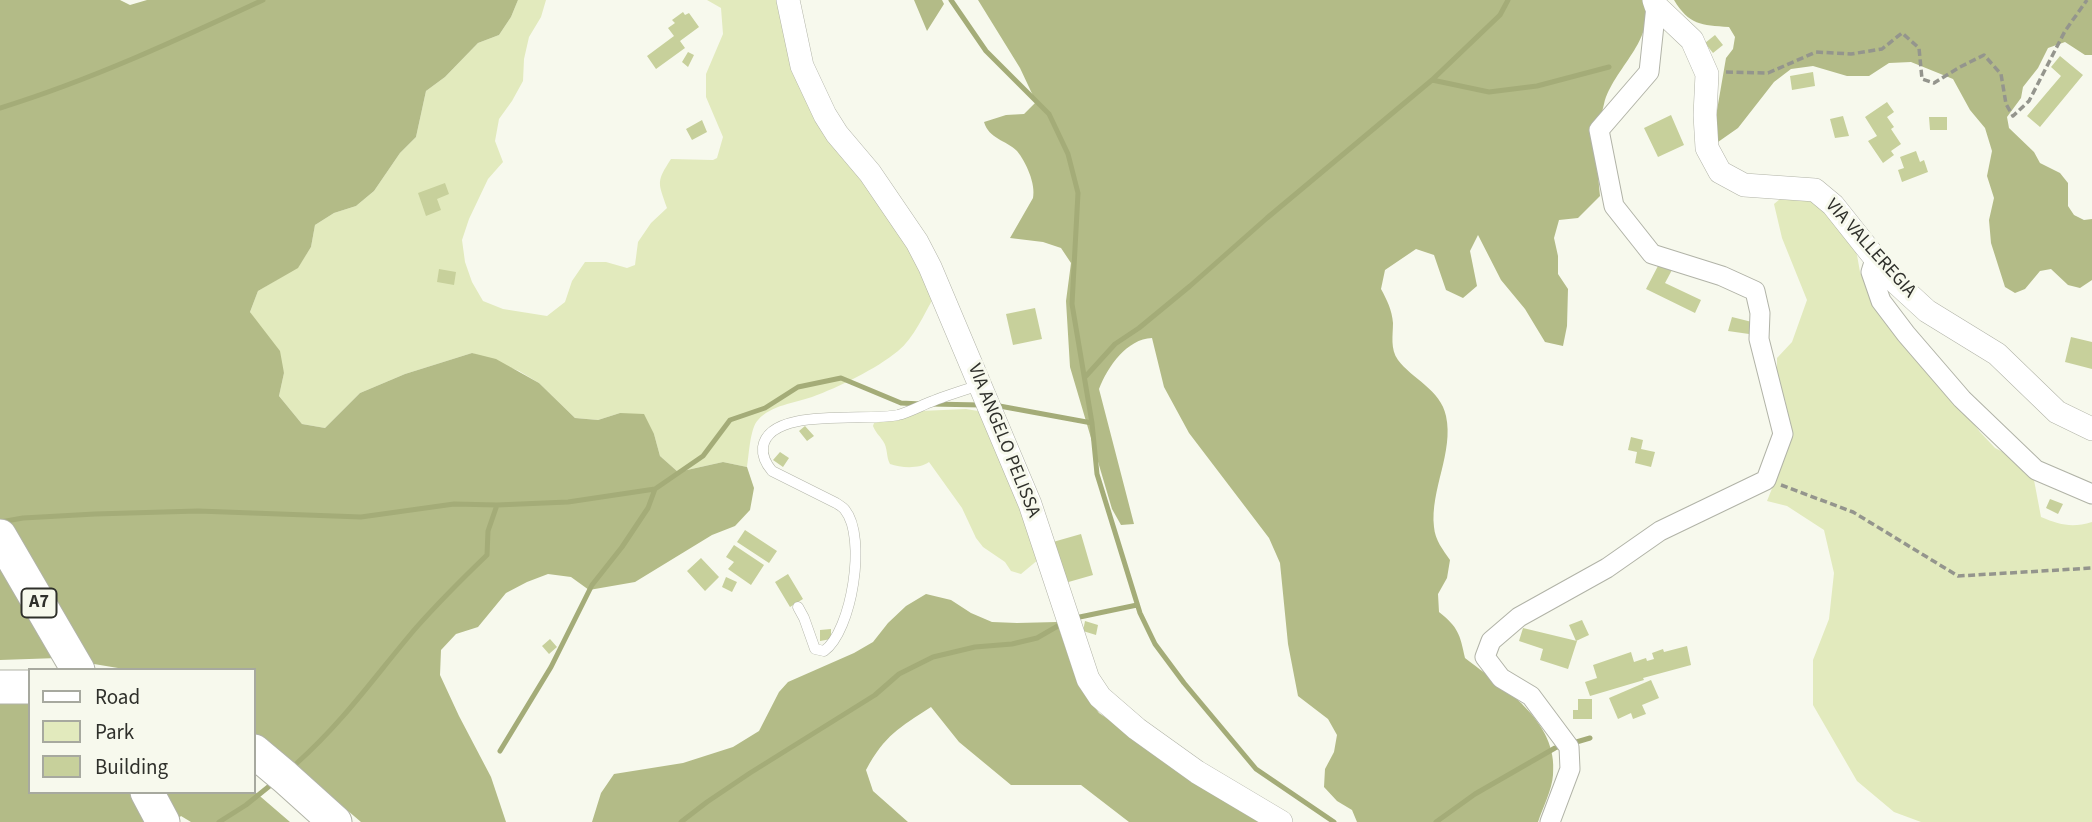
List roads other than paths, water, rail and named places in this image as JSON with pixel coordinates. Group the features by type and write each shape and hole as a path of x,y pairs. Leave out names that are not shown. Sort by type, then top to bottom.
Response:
{"highway":[{"name":"A7","path":"0,536 77,668"},
{"path":"0,687 28,687"},
{"path":"256,753 335,822"},
{"path":"148,794 163,822"}],"street":[{"name":"VIA ANGELO PELISSA","path":"789,0 802,66 825,115 836,134 870,173 917,242 930,267 1030,504 1088,678 1100,696 1138,729 1197,772 1281,822"},
{"name":"VIA VALLEREGIA","path":"1655,3 1692,40 1707,74 1707,148 1720,172 1744,185 1815,190 1833,205 1891,278 1927,311 1997,354 2057,412 2089,430 2092,429"},
{"path":"1550,822 1570,769 1569,747 1531,696 1501,678 1485,657 1490,641 1519,617 1607,568 1660,531 1766,480 1783,434 1759,339 1760,313 1755,291 1721,276 1652,254 1614,206 1599,130 1649,72 1655,3"},
{"path":"1875,259 1871,272 1881,300 1906,334 1962,399 2036,470 2092,495"}],"lane":[{"path":"798,607 815,649 824,651 830,646 845,620 853,586 855,557 852,528 845,510 836,503 772,471 765,463 762,452 769,435 778,426 802,420 884,418 980,385"}],"waterway":[{"path":"0,108 101,72 263,0"},
{"path":"951,0 986,51 1049,114 1068,154 1078,193 1072,304 1092,423 1097,474 1140,613 1155,644 1256,769 1334,822"},
{"path":"1086,376 1115,344 1190,286 1432,80 1500,15 1508,0"},
{"path":"1432,80 1489,92 1537,86 1609,67"},
{"path":"0,522 23,518 198,511 361,517 454,504 568,502 655,489 703,456 730,420 765,408 798,387 841,378 901,403 921,404"},
{"path":"931,404 981,405"},
{"path":"994,405 1092,423"},
{"path":"500,751 551,667 592,585 648,508 655,489"},
{"path":"297,763 344,715 424,619 487,555 488,531 497,505"},
{"path":"1075,618 1137,605"},
{"path":"681,822 750,773 875,695 899,674 933,657 975,647 1012,644 1037,638 1063,623"},
{"path":"1573,743 1590,738"},
{"path":"1436,822 1475,794 1563,745"},
{"path":"219,822 272,784"}]}
